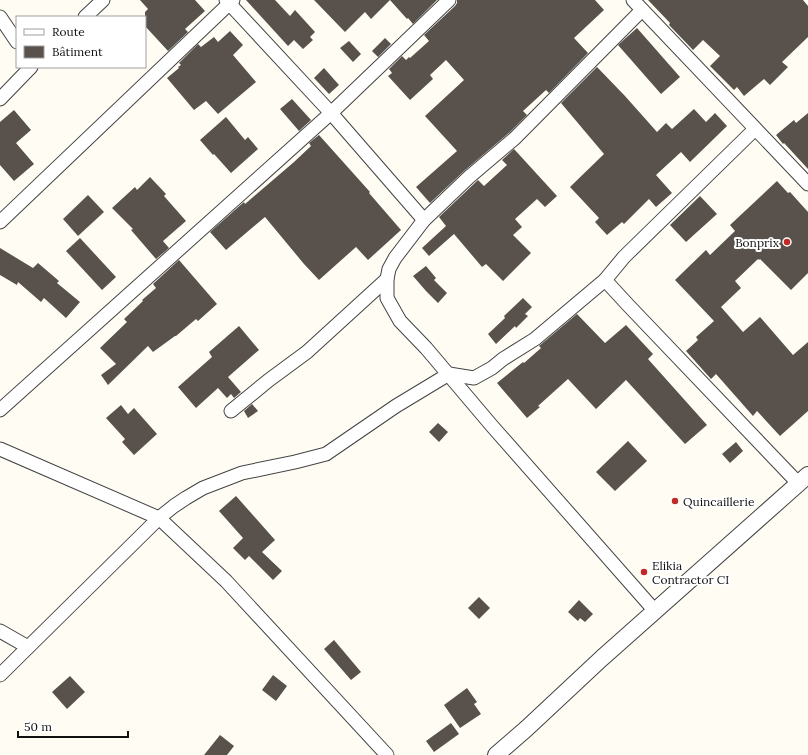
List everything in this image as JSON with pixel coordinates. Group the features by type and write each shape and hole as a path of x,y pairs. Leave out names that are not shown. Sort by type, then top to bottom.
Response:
{"street":[{"path":"86,16 103,0"},
{"path":"0,410 331,113 449,0"},
{"path":"633,0 808,184"},
{"path":"0,222 229,1 331,113 424,220"},
{"path":"642,10 515,138 469,177 424,220 394,258 389,268 387,279 387,298 400,321 449,374 497,432 655,611"},
{"path":"0,17 16,41"},
{"path":"0,98 30,68"},
{"path":"0,675 159,518 174,506 203,488 242,473 326,454 396,406 449,374 474,378 492,368 503,359 535,339 606,280 624,257 756,129"},
{"path":"231,411 307,352 387,279"},
{"path":"496,755 803,479 628,305 606,280"},
{"path":"0,449 159,518 226,581 387,755"},
{"path":"0,631 28,647"}],"building":[{"path":"140,0 195,0 205,11 185,29 188,32 168,51 146,27 145,12 148,9"},
{"path":"246,0 275,0 290,16 295,10 315,32 310,37 313,40 303,49 294,40 288,46"},
{"path":"314,0 390,0 371,19 365,12 345,32"},
{"path":"390,0 437,0 413,24"},
{"path":"457,0 595,0 604,10 574,38 588,53 549,93 546,90 523,111 527,115 510,132 464,171 430,203 416,187 457,151 425,116 464,80 446,60 430,75 433,79 410,100 388,76 392,73 389,69 402,56 406,60 409,57 410,58 429,41 424,35 455,6"},
{"path":"648,0 803,0 808,6 808,37 782,62 788,67 770,85 764,79 744,96 737,87 734,90 710,66 720,56 703,40 693,50"},
{"path":"637,28 680,77 661,94 618,45"},
{"path":"230,31 243,45 233,55 256,82 218,114 206,101 194,110 167,78 179,68 178,67 181,65 179,63 198,44 201,47 214,37 218,42"},
{"path":"385,38 391,44 378,57 372,51"},
{"path":"349,41 361,54 353,62 340,48"},
{"path":"597,67 657,132 666,123 672,129 694,109 706,122 715,113 727,126 690,162 681,152 656,175 672,193 656,207 649,199 624,224 622,222 607,235 595,222 599,218 570,187 604,154 561,103"},
{"path":"324,68 339,85 329,94 314,78"},
{"path":"292,99 311,120 299,131 280,109"},
{"path":"14,110 31,130 16,143 34,164 14,181 0,165 0,122"},
{"path":"808,113 808,169 776,135 794,120 796,123"},
{"path":"226,117 245,140 248,137 258,149 231,173 200,140"},
{"path":"319,135 370,192 369,193 401,230 368,260 356,247 319,280 265,217 226,250 210,232 244,202 245,204 294,162 311,146 309,143"},
{"path":"514,149 557,196 545,207 537,199 515,219 522,227 513,235 531,253 503,281 486,264 482,267 454,234 429,256 422,248 446,226 439,217 478,180 484,186 507,165 502,160"},
{"path":"150,177 166,194 164,196 186,221 163,241 169,248 156,259 131,230 133,229 112,208 135,187 137,190"},
{"path":"777,181 788,193 790,192 808,212 808,273 791,290 760,259 758,259 735,281 741,288 721,307 743,332 760,317 793,355 808,342 808,411 780,436 757,411 753,416 716,374 711,379 686,351 698,340 696,337 714,321 675,280 706,250 710,255 735,231 730,225"},
{"path":"88,195 104,212 78,236 63,219"},
{"path":"700,196 717,214 686,242 670,225"},
{"path":"80,238 116,277 102,290 66,251"},
{"path":"0,248 33,268 38,263 59,281 57,283 80,302 66,318 44,298 41,302 18,282 17,285 0,275"},
{"path":"179,260 217,304 198,321 196,319 176,336 153,352 148,346 108,385 101,375 116,364 100,348 127,322 124,319 156,288 153,284"},
{"path":"426,266 436,278 434,280 447,293 438,303 413,276"},
{"path":"523,298 532,307 525,314 528,316 496,344 488,334"},
{"path":"577,314 605,343 626,325 653,354 648,359 707,425 685,444 626,380 596,409 568,379 527,418 497,383 523,362 524,363 541,348 539,346"},
{"path":"239,326 259,350 228,377 241,392 234,398 231,394 227,398 218,388 196,408 178,387 212,357 209,352"},
{"path":"252,404 258,411 248,418 244,411"},
{"path":"121,405 128,414 134,408 157,434 134,455 122,442 125,439 106,418"},
{"path":"438,423 448,432 439,442 429,432"},
{"path":"628,441 647,461 615,491 596,472"},
{"path":"736,442 743,451 730,463 722,454"},
{"path":"236,496 275,540 262,552 282,571 273,580 249,556 245,560 233,548 243,538 219,511"},
{"path":"479,597 490,608 479,619 468,608"},
{"path":"579,600 593,614 585,622 580,618 578,621 568,612"},
{"path":"334,640 361,672 351,680 324,649"},
{"path":"273,675 287,686 276,701 262,690"},
{"path":"70,676 85,692 67,709 52,692"},
{"path":"467,688 477,702 474,704 481,714 460,728 444,705"},
{"path":"451,723 459,734 434,752 426,741"},
{"path":"220,735 234,746 227,755 204,755"}],"place":[{"name":"Bonprix","path":"787,242"},
{"name":"Quincaillerie","path":"675,501"},
{"name":"Elikia Contractor CI","path":"644,572"}]}
